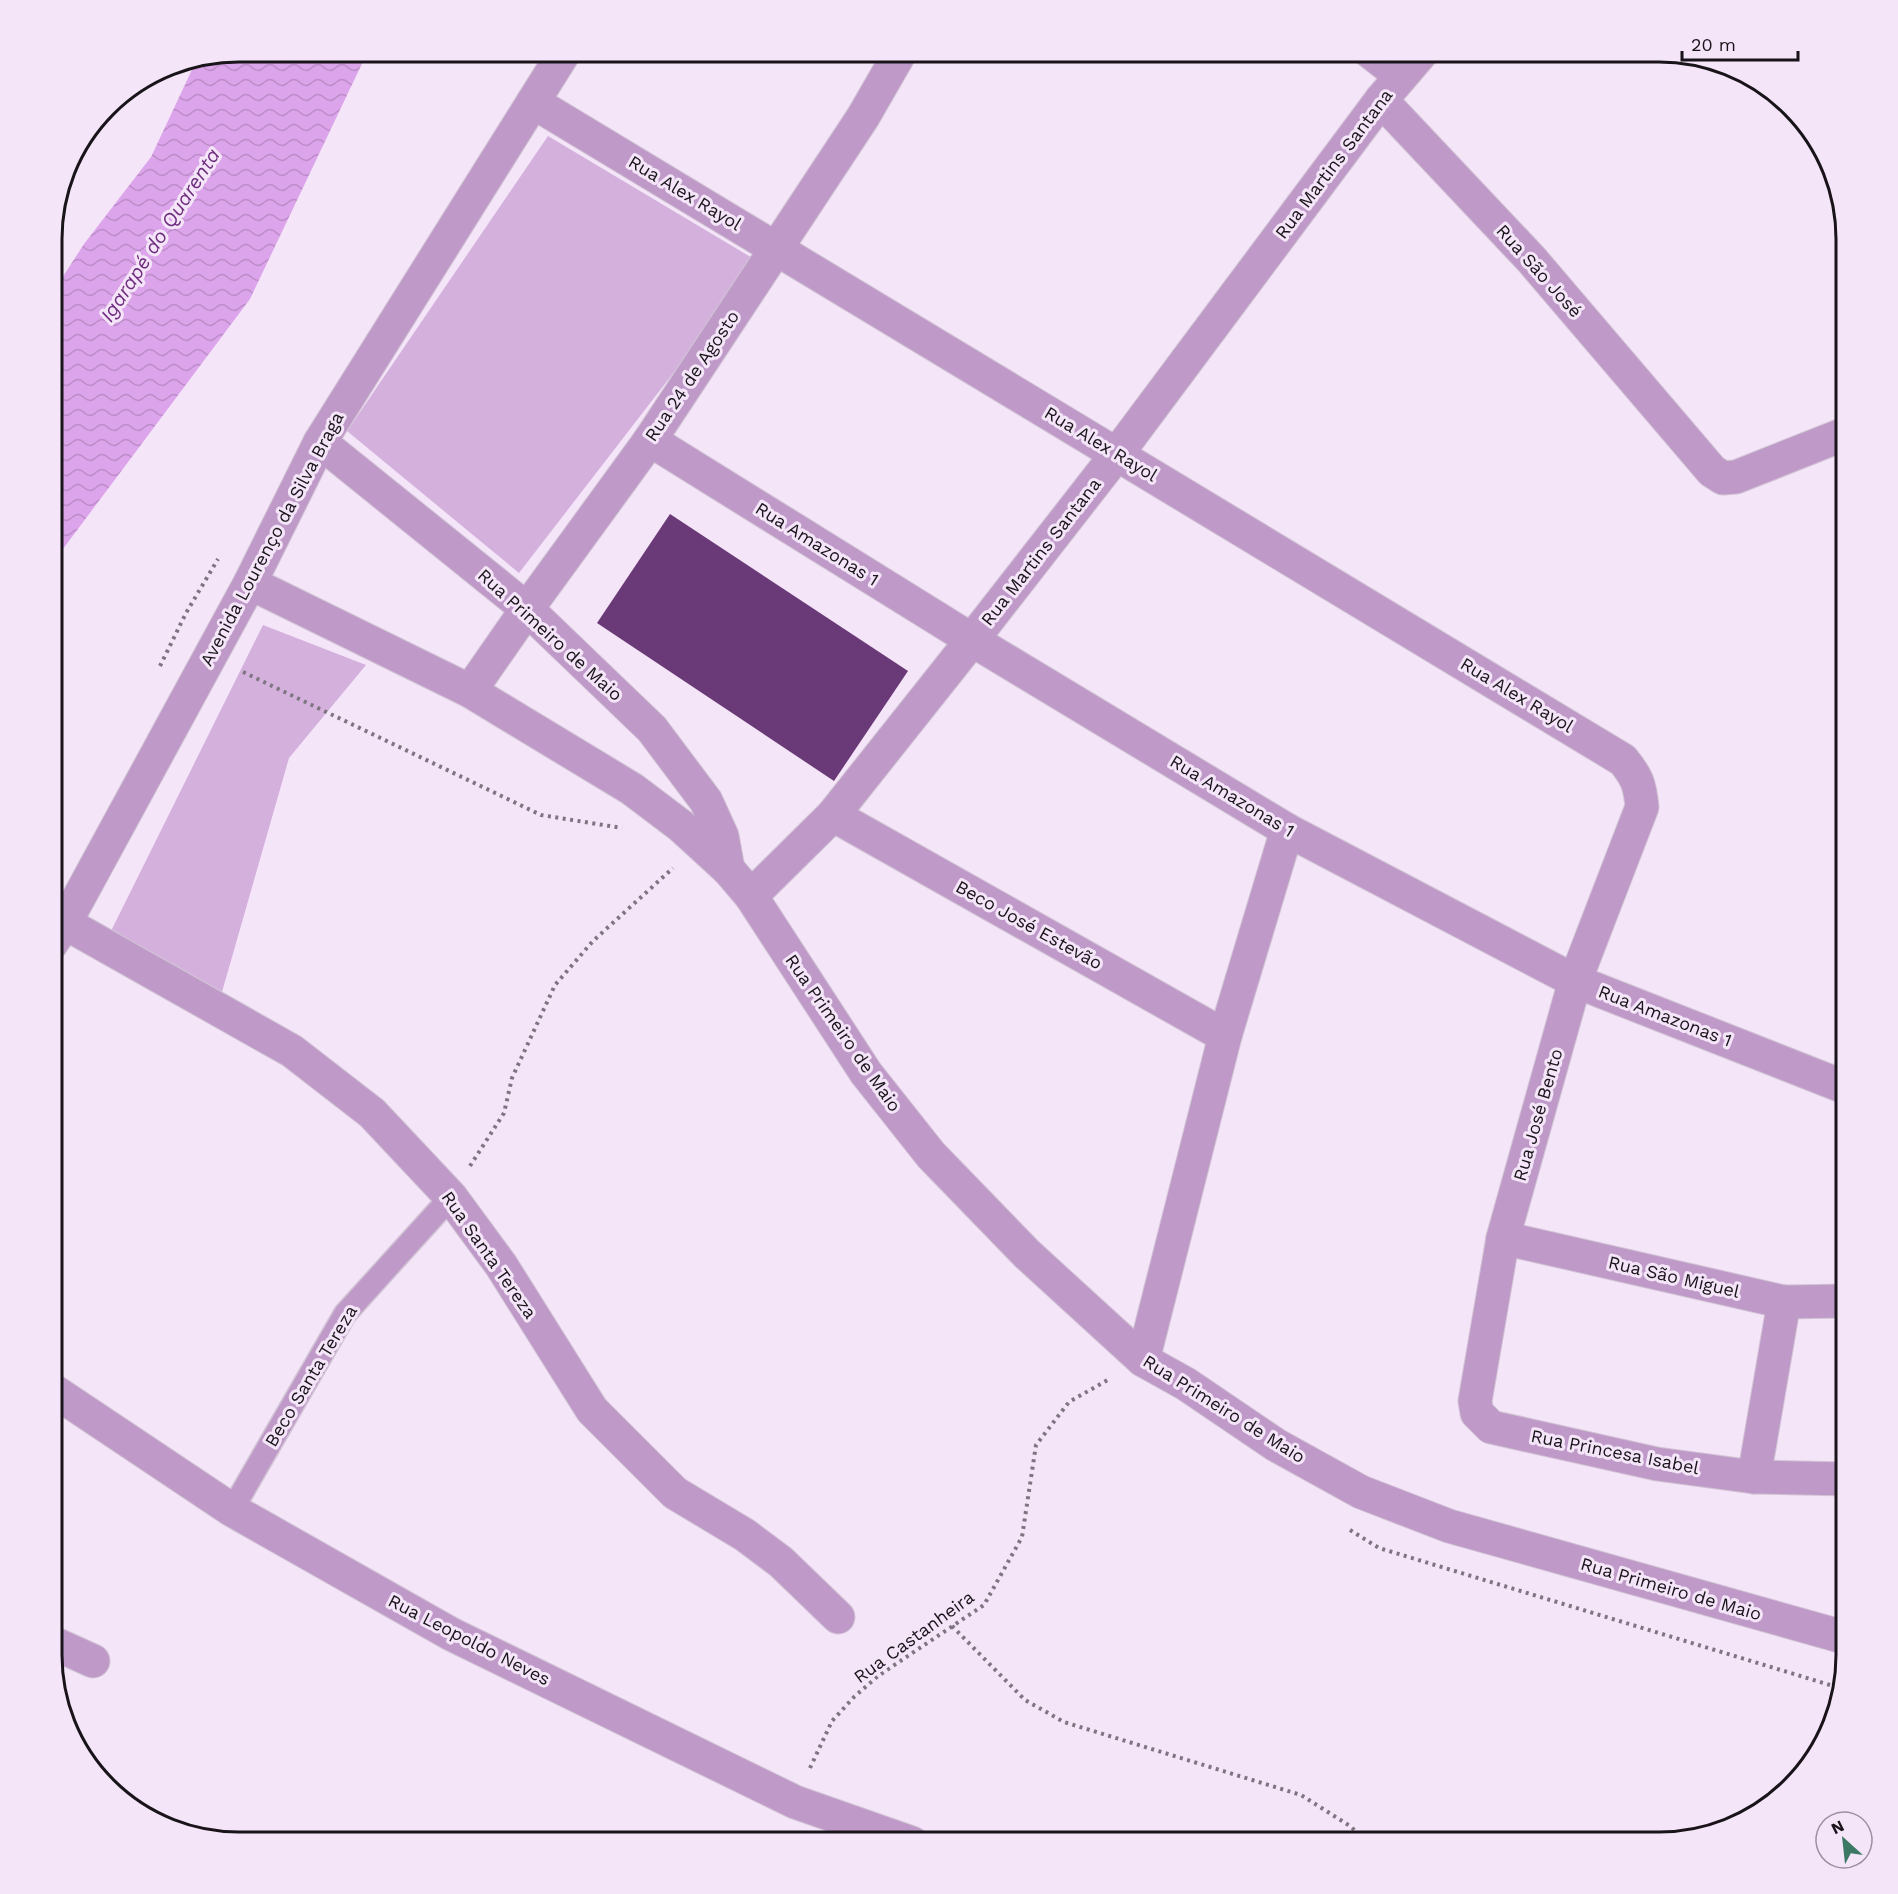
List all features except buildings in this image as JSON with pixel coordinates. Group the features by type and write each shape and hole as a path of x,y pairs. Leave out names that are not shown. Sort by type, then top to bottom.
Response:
{"street":[{"name":"Avenida Lourenço da Silva Braga","path":"62,928 250,583 320,442 559,61"},
{"name":"Rua 24 de Agosto","path":"470,691 650,440 864,117 895,61"},
{"name":"Rua São José","path":"1375,62 1391,88 1531,260 1712,471 1723,478 1736,477 1836,437"},
{"name":"Rua Martins Santana","path":"751,896 833,815 1117,454 1391,88 1414,62"},
{"name":"Rua Alex Rayol","path":"534,102 1623,760 1635,774 1640,786 1642,807"},
{"name":"Rua Amazonas 1","path":"650,440 972,640 1287,830 1575,981 1836,1084"},
{"name":"Rua Primeiro de Maio","path":"320,442 527,609 652,729 706,801 722,836 728,869"},
{"name":"Rua Primeiro de Maio","path":"250,583 470,691 632,789 700,843 728,869 751,896 867,1073 931,1155 1027,1254 1143,1360 1186,1384 1275,1445 1361,1492 1449,1526 1836,1635"},
{"name":"Rua José Bento","path":"1491,1427 1477,1413 1475,1401 1503,1238 1575,981 1642,807"},
{"name":"Beco José Estevão","path":"833,815 1225,1036"},
{"path":"1143,1360 1225,1036 1287,830"},
{"name":"Rua Santa Tereza","path":"62,936 292,1051 372,1113 451,1197 501,1265 592,1410 675,1493 754,1542 781,1562 838,1617"},
{"name":"Rua São Miguel","path":"1503,1238 1784,1302 1836,1301"},
{"path":"1754,1477 1784,1302"},
{"name":"Rua Leopoldo Neves","path":"61,1396 232,1510 451,1634 795,1802 881,1832"},
{"name":"Rua Princesa Isabel","path":"1491,1427 1657,1464 1754,1477 1836,1479"},
{"path":"61,1647 93,1661"}],"lane":[{"name":"Beco Santa Tereza","path":"232,1510 345,1314 451,1197"}],"path":[{"path":"451,1197 504,1113 512,1078 555,985 593,941 700,843"},
{"name":"Rua Castanheira","path":"795,1802 832,1721 854,1697 878,1676 984,1605 1022,1537 1036,1445 1069,1402 1143,1360"},
{"path":"952,1626 1025,1700 1064,1722 1301,1795 1357,1832"}],"shaded area":[{"path":"548,136 759,262 519,573 347,431"},
{"path":"263,625 366,665 289,758 222,992 110,933"}],"water":[{"name":"Igarapé do Quarenta","path":"239,61 363,61 250,299 62,551 62,278 84,244 151,157 193,68"}]}
